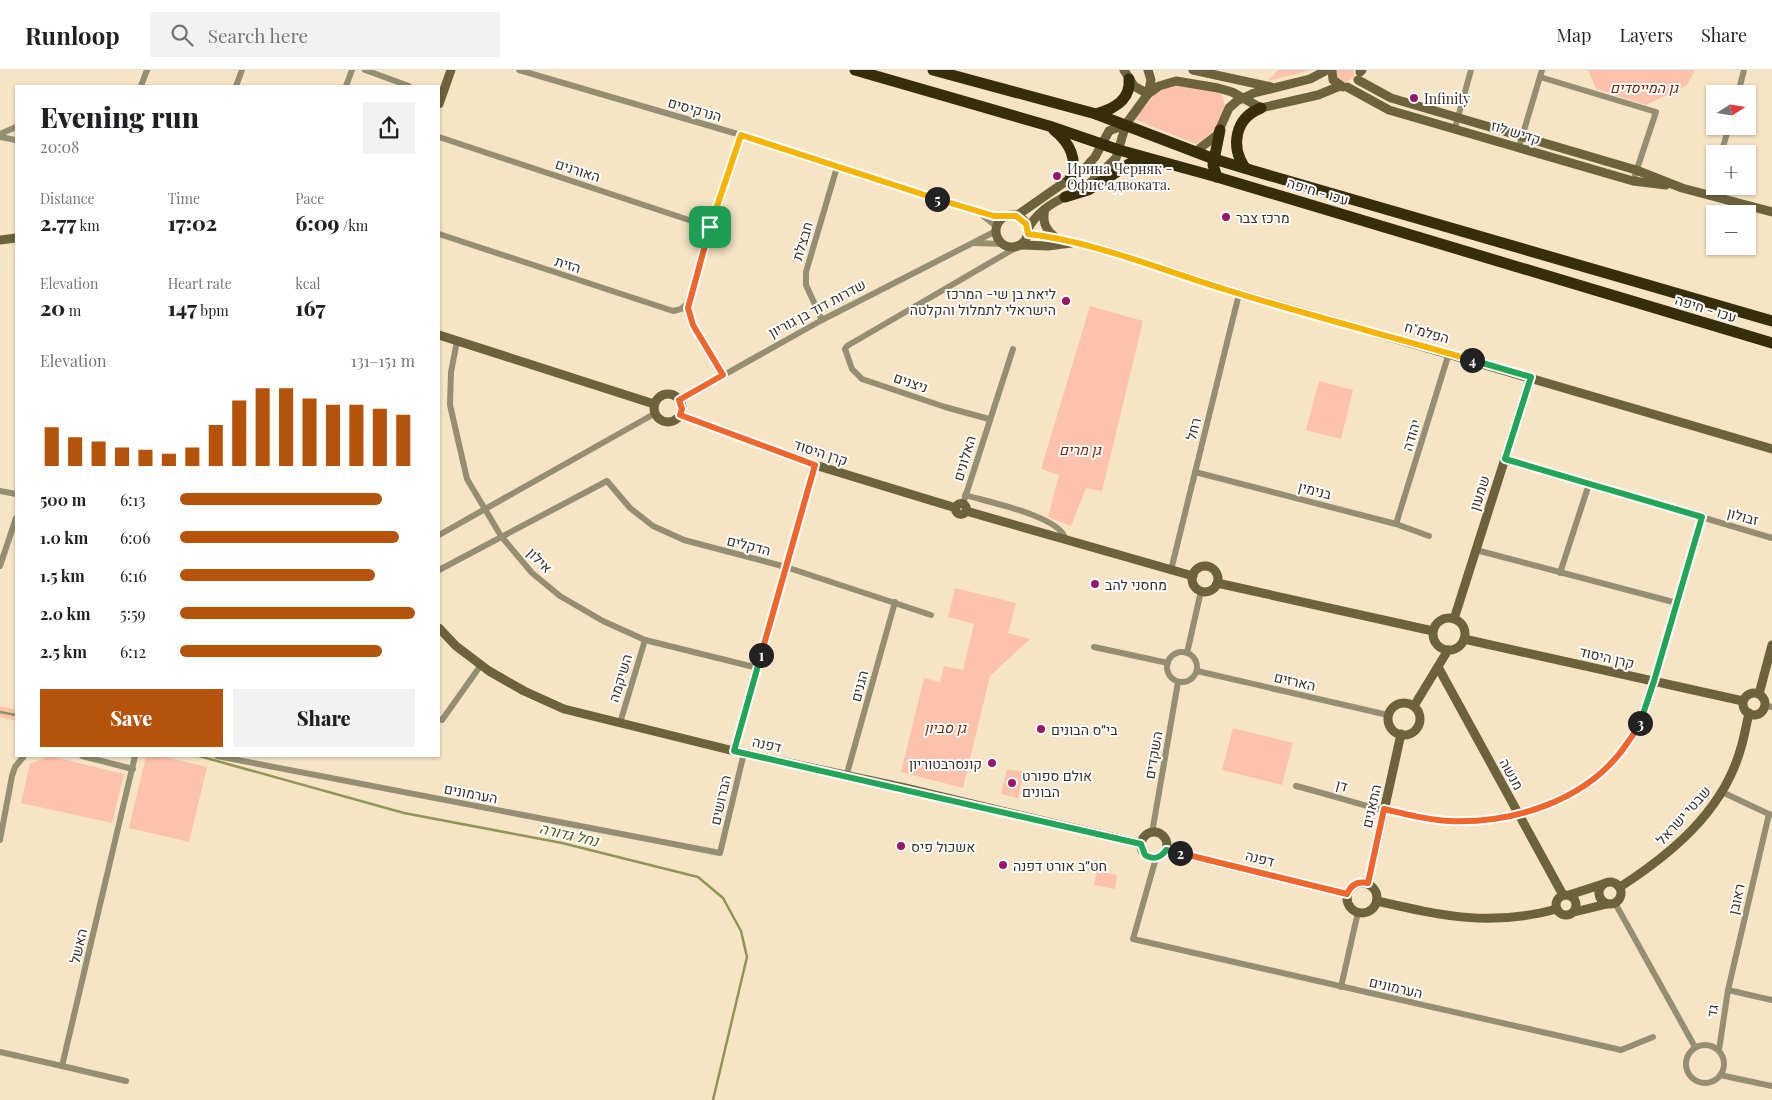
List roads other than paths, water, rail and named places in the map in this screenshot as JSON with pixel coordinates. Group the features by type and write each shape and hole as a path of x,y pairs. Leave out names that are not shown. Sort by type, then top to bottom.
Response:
{"highway":[{"name":"עכו - חיפה","path":"855,70 1049,126 1119,150 1217,177 1772,343"},
{"name":"עכו - חיפה","path":"933,70 1096,114 1214,159 1772,321"},
{"path":"1096,114 1110,110 1123,100 1128,91 1126,74"},
{"path":"1245,168 1238,152 1238,127 1247,116 1261,108"},
{"path":"1049,126 1066,141 1071,150 1074,165 1070,179"},
{"path":"1217,177 1214,159 1220,130"},
{"path":"1065,197 1097,186 1134,161 1150,158"}],"street":[{"path":"140,85 146,70"},
{"path":"236,85 242,70"},
{"path":"346,85 352,70"},
{"path":"365,70 406,85"},
{"path":"440,98 451,70"},
{"name":"הנרקיסים","path":"519,70 741,135 977,212 994,216 1010,216"},
{"path":"1148,70 1151,80 1148,94"},
{"path":"1193,70 1231,80 1281,87"},
{"path":"1221,70 1231,80"},
{"path":"1228,108 1242,98 1310,80 1327,70"},
{"path":"1332,70 1333,80 1344,87"},
{"path":"1455,128 1472,70"},
{"path":"1740,85 1744,70"},
{"path":"1126,124 1109,131 1090,162 1070,179 1019,214 1010,216 996,229 1002,244 1019,246 1033,219 1045,209 1092,182 1107,169 1116,158 1126,124 1148,94 1159,86 1176,80 1218,88 1261,108 1344,87 1360,73"},
{"name":"קדיש לוז","path":"1360,73 1391,98 1636,170 1682,188"},
{"path":"1126,74 1139,90 1148,94"},
{"path":"1519,147 1541,74 1656,112 1633,181"},
{"name":"קדיש לוז","path":"1344,87 1389,110 1633,181 1682,188 1706,194"},
{"path":"1196,152 1220,130 1228,108 1226,96 1218,88"},
{"path":"0,136 15,128"},
{"path":"723,375 693,325 688,303 710,227 741,135"},
{"path":"0,136 15,140"},
{"name":"האורנים","path":"440,138 710,227"},
{"name":"חבצלת","path":"822,320 806,286 806,272 837,167"},
{"name":"קדיש לוז","path":"1709,195 1772,212"},
{"path":"1045,209 1044,223 1046,229 1055,237"},
{"name":"הנרקיסים","path":"977,212 996,229"},
{"path":"1010,216 1024,221 1028,231"},
{"name":"שדרות דוד בן גוריון","path":"679,400 822,320 971,244 996,229"},
{"name":"הפלמ\"ח","path":"1028,231 1074,242 1239,294 1449,353 1772,449"},
{"name":"הזית","path":"440,234 673,312 681,309 688,303"},
{"path":"0,240 15,238"},
{"name":"הפלמ\"ח","path":"1019,246 1048,246 1074,242"},
{"name":"שדרות דוד בן גוריון","path":"971,244 1002,244"},
{"name":"ניצנים","path":"989,419 945,407 862,379 852,369 846,355 846,346 1019,246"},
{"name":"רחל","path":"1171,570 1239,294"},
{"path":"440,334 654,404"},
{"name":"אילון","path":"457,340 451,372 450,404 467,479 501,536 532,573 560,596 603,621 645,640 758,668"},
{"name":"האלונים","path":"962,504 1013,349"},
{"name":"יהודה","path":"1396,524 1449,353"},
{"name":"שמעון","path":"1454,619 1531,377"},
{"path":"667,394 679,400 682,409 680,415 674,421 665,423 654,414 654,404 659,397 667,394"},
{"path":"440,534 654,414"},
{"name":"קרן היסוד","path":"680,415 815,465 962,504 1065,538 1193,576"},
{"name":"זבולון","path":"1505,459 1772,538"},
{"name":"הברושים","path":"720,853 739,752 758,668 815,465"},
{"name":"בנימין","path":"1195,472 1396,524 1429,536"},
{"name":"הדקלים","path":"501,536 607,481 630,508 653,526 684,540 711,549 786,567 931,615"},
{"path":"1560,572 1589,484"},
{"path":"0,491 15,494"},
{"path":"962,504 1046,519 1059,527 1065,538"},
{"name":"דן","path":"1296,786 1384,809 1447,821 1484,821 1519,815 1562,799 1594,779 1618,758 1639,726 1702,517"},
{"path":"0,566 15,521"},
{"path":"440,569 501,536"},
{"path":"1476,550 1677,603"},
{"path":"1209,567 1217,575 1217,583 1213,590 1201,592 1193,584 1193,576 1197,569 1209,567"},
{"path":"1217,583 1433,631"},
{"path":"1187,653 1201,592"},
{"name":"הגנים","path":"846,777 895,602"},
{"path":"1443,619 1454,619 1462,624 1464,639 1458,648 1448,650 1438,646 1433,636 1433,631 1438,622 1443,619"},
{"name":"דפנה","path":"440,629 456,646 481,665 524,691 564,709 739,752 846,777 905,788 1141,844"},
{"name":"קרן היסוד","path":"1464,639 1743,701"},
{"name":"השיקמה","path":"620,723 645,640"},
{"path":"1758,694 1772,645"},
{"path":"1094,648 1168,663"},
{"path":"1414,706 1448,650"},
{"path":"1176,653 1187,653 1196,661 1197,671 1188,681 1178,682 1169,674 1168,663 1176,653"},
{"path":"440,719 442,720 481,665"},
{"name":"מנשה","path":"1438,667 1519,815 1566,895"},
{"name":"הארזים","path":"1197,671 1388,715"},
{"name":"השקדים","path":"1152,833 1178,682"},
{"path":"1749,694 1758,694 1764,698 1768,706 1759,713 1748,713 1744,708 1743,701 1749,694"},
{"path":"1398,703 1414,706 1419,715 1418,725 1411,733 1401,734 1389,725 1388,715 1390,710 1398,703"},
{"name":"שבטי ישראל","path":"1620,887 1657,863 1677,846 1722,792 1740,752 1748,713"},
{"name":"התאנים","path":"1368,883 1401,734"},
{"path":"0,840 12,776 15,767 23,757"},
{"path":"86,757 133,769"},
{"name":"האשל","path":"62,1066 135,757"},
{"name":"הערמונים","path":"222,757 720,853"},
{"path":"1722,792 1770,815"},
{"name":"ראובן","path":"1728,990 1770,815"},
{"path":"1152,833 1163,837 1166,850 1156,858 1145,855 1141,844 1144,837 1152,833"},
{"name":"דפנה","path":"1166,850 1347,894"},
{"name":"הערמונים","path":"1156,858 1133,939 1621,1050 1653,1037"},
{"path":"1610,882 1620,887 1620,898 1611,904 1574,912 1565,916 1557,909 1556,902 1566,895 1610,882"},
{"path":"1357,883 1368,883 1374,889 1377,901 1372,909 1358,912 1348,903 1347,894 1349,889 1357,883"},
{"path":"1603,884 1598,894 1601,900 1611,904 1695,1047"},
{"path":"1566,895 1576,902 1574,912"},
{"path":"1377,901 1436,914 1488,920 1527,917 1557,909"},
{"path":"1341,987 1358,912"},
{"name":"גד","path":"1719,1050 1728,990 1772,1000"},
{"path":"1707,1044 1719,1050 1724,1063 1720,1075 1709,1083 1696,1081 1690,1076 1687,1071 1686,1058 1695,1047 1707,1044"},
{"path":"0,1052 126,1081"},
{"path":"1720,1075 1772,1086"}],"waterway":[{"name":"נחל גדורה","path":"0,712 15,715"},
{"name":"נחל גדורה","path":"203,757 404,813 562,843 698,877 723,898 741,931 747,957 713,1100"}],"place":[{"name":"Infinity","path":"1414,98"},
{"name":"Ирина Черняк - Офис адвоката.","path":"1057,176"},
{"name":"מרכז צבר","path":"1226,217"},
{"name":"ליאת בן שי- המרכז הישראלי לתמלול והקלטה","path":"1066,301"},
{"name":"מחסני להב","path":"1095,584"},
{"name":"בי״ס הבונים","path":"1041,729"},
{"name":"קונסרבטוריון","path":"992,763"},
{"name":"אולם ספורט הבונים","path":"1012,783"},
{"name":"אשכול פיס","path":"901,846"},
{"name":"חט״ב אורט דפנה","path":"1003,865"}],"park label":[{"name":"גן המייסדים","path":"1644,87"},
{"name":"גן מרים","path":"1080,449"},
{"name":"גן סביון","path":"945,727"}]}
